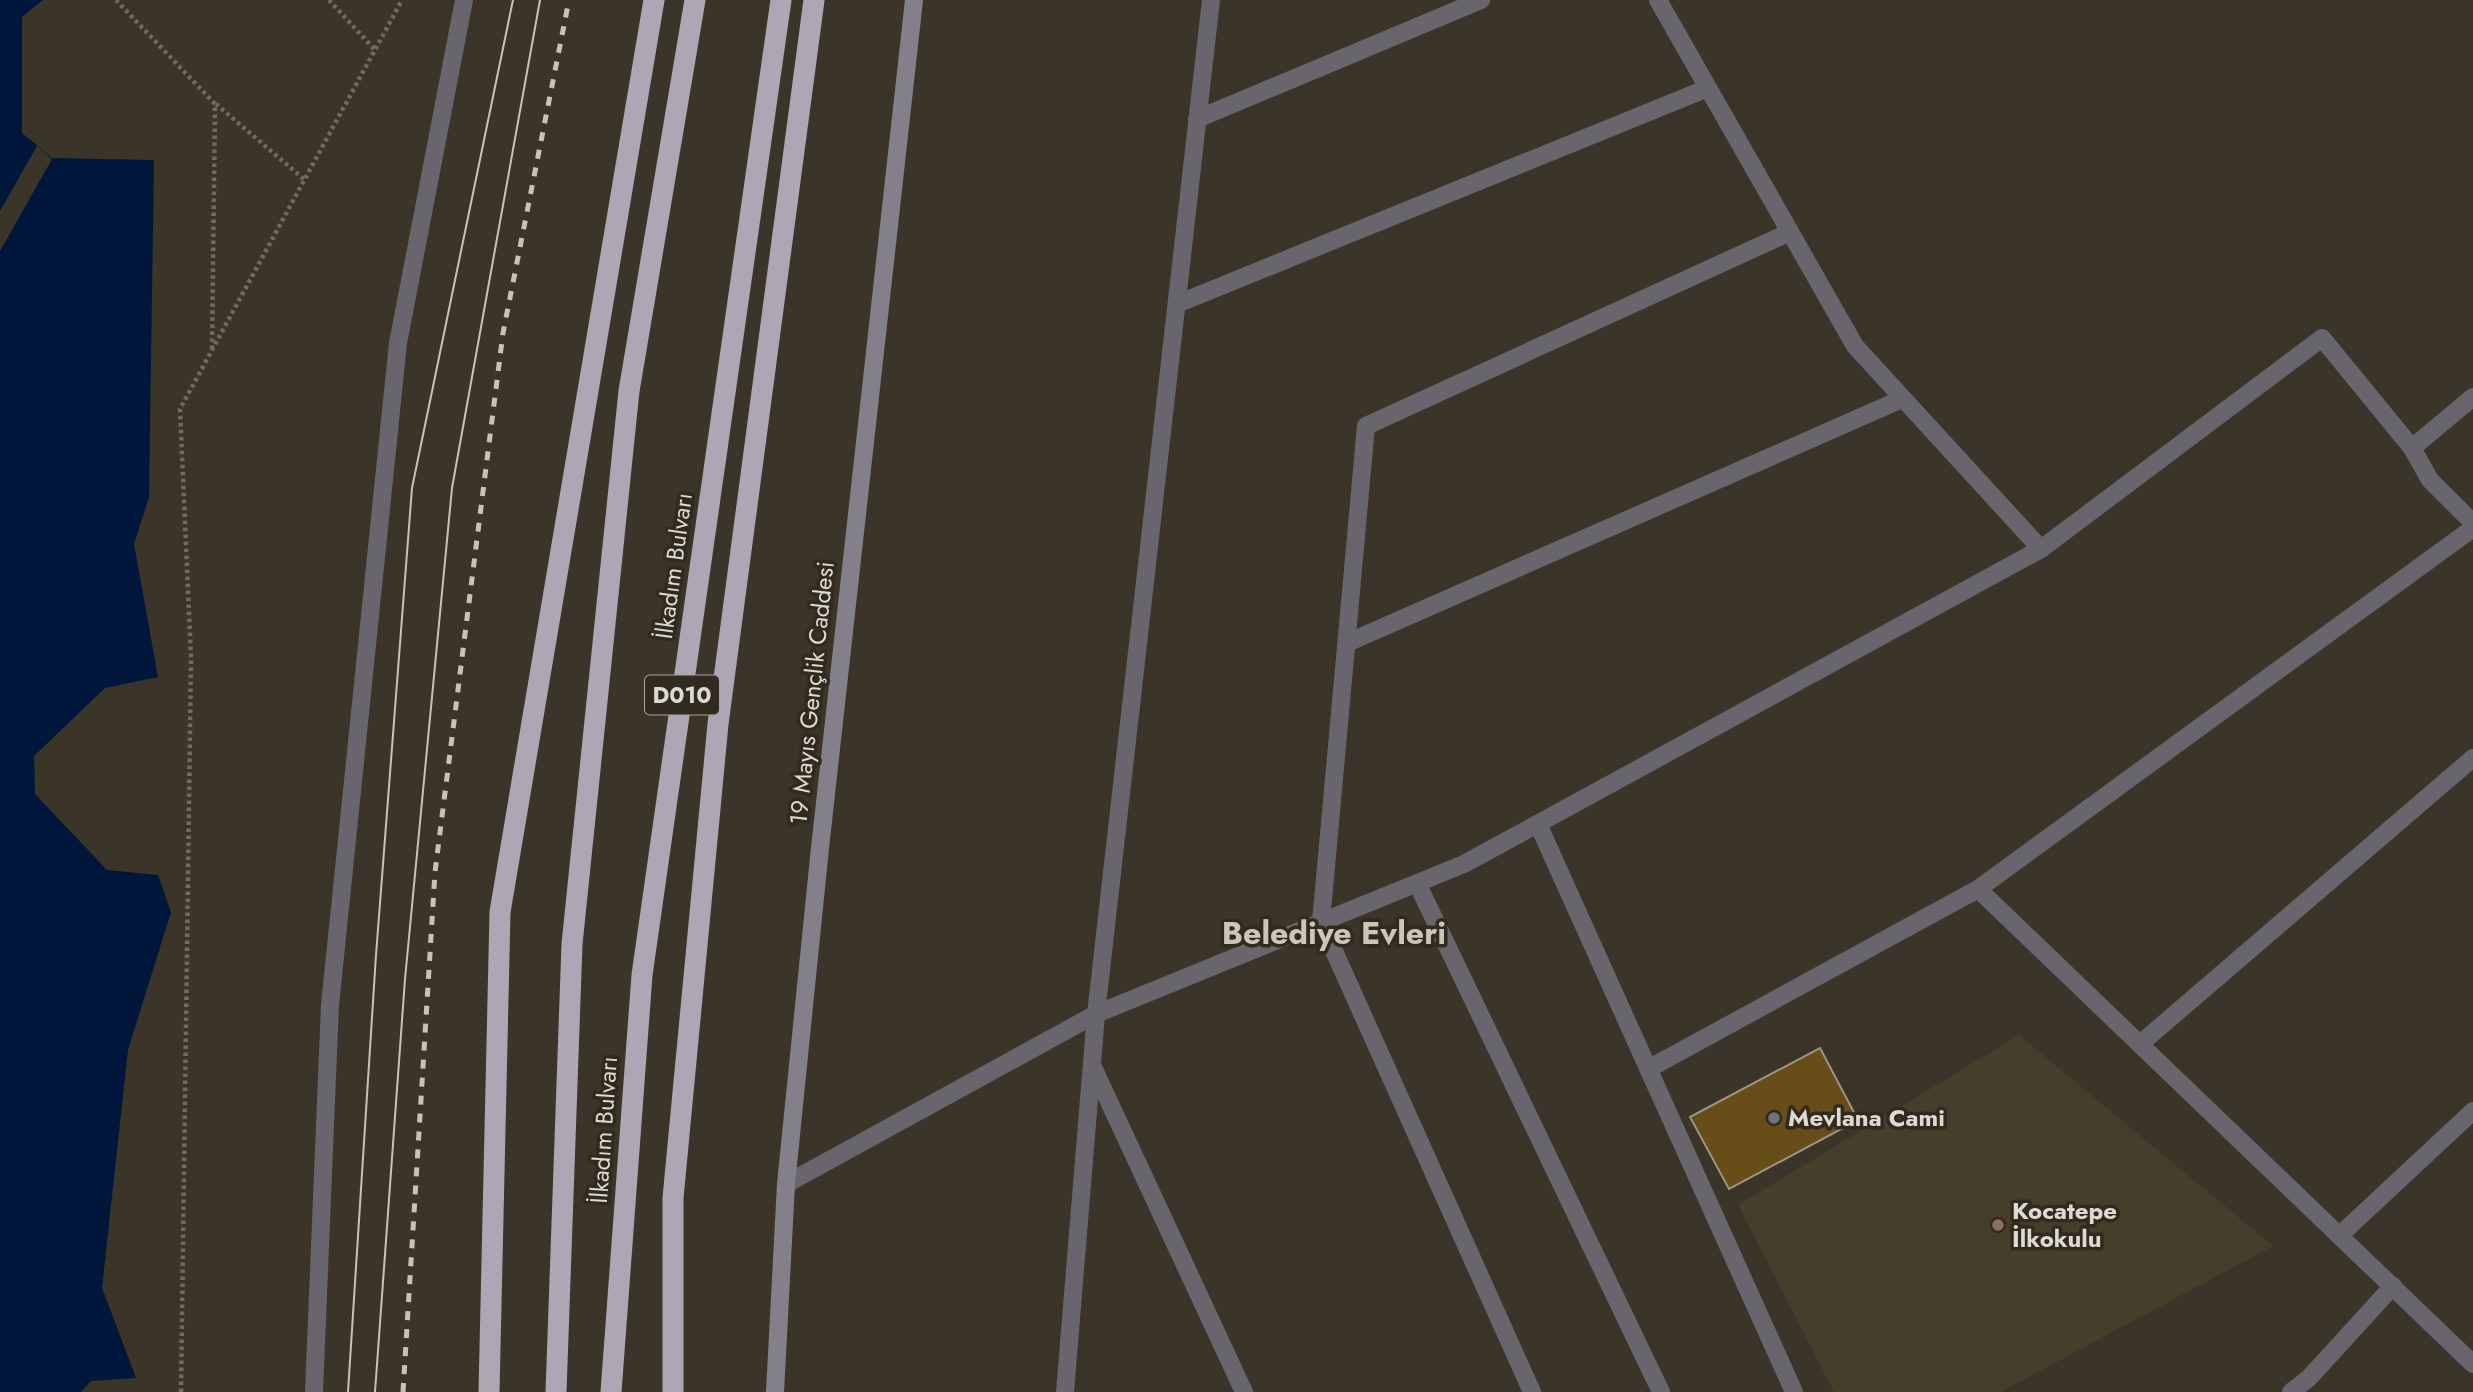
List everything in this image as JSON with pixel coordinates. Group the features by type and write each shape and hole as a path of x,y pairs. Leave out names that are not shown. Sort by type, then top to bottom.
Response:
{"highway":[{"path":"489,1392 500,912 654,0"},
{"name":"İlkadım Bulvarı","path":"556,1392 572,944 629,391 695,0"},
{"name":"İlkadım Bulvarı","path":"611,1392 642,975 780,0"},
{"path":"673,1392 673,1198 718,724 814,0"}],"main road":[{"name":"19 Mayıs Gençlik Caddesi","path":"775,1392 786,1184 821,834 914,0"}],"street":[{"path":"314,1392 330,1005 398,343 464,0"},
{"path":"1065,1392 1096,1013 1211,0"},
{"path":"1197,119 1482,0"},
{"path":"1658,0 1855,346 2041,549"},
{"path":"1177,304 1708,88"},
{"path":"1532,1392 1321,922 1366,426 1790,232"},
{"path":"786,1184 1096,1013 1464,864 2041,549 2322,338 2412,448 2430,480 2473,526 1978,889 1648,1069"},
{"path":"2412,448 2473,397"},
{"path":"1347,643 1902,398"},
{"path":"2140,1044 2473,758"},
{"path":"1538,824 1794,1392"},
{"path":"1417,883 1661,1392"},
{"path":"1978,889 2473,1364"},
{"path":"1091,1065 1244,1392"},
{"path":"2340,1235 2473,1111"},
{"path":"2291,1392 2309,1378 2393,1286"}],"path":[{"path":"116,0 215,104 304,180"},
{"path":"329,0 375,50"},
{"path":"181,1392 191,658 180,408 402,0"},
{"path":"212,349 215,104"}],"shaded area":[{"name":"Kocatepe İlkokulu","path":"2019,1035 2273,1246 2001,1392 1834,1392 1738,1205"}],"water":[{"path":"0,0 43,0 22,17 22,133 52,158 154,160 149,497 134,544 158,677 105,688 34,756 35,794 107,870 158,875 171,912 128,1050 102,1288 136,1378 91,1381 81,1392 0,1392"}],"pier":[{"path":"37,146 52,159 0,251 0,211"}],"building":[{"name":"Mevlana Cami","path":"1820,1048 1858,1120 1729,1189 1690,1117"}],"tram line":[{"path":"348,1392 376,955 412,488 513,0"},
{"path":"375,1392 405,979 452,488 540,0"}],"railway":[{"path":"403,1392 435,872 503,333 569,0"}],"place":[{"name":"Mevlana Cami","path":"1774,1118"},
{"name":"Kocatepe İlkokulu","path":"1998,1225"}],"district":[{"name":"Belediye Evleri","path":"1334,933"}]}
